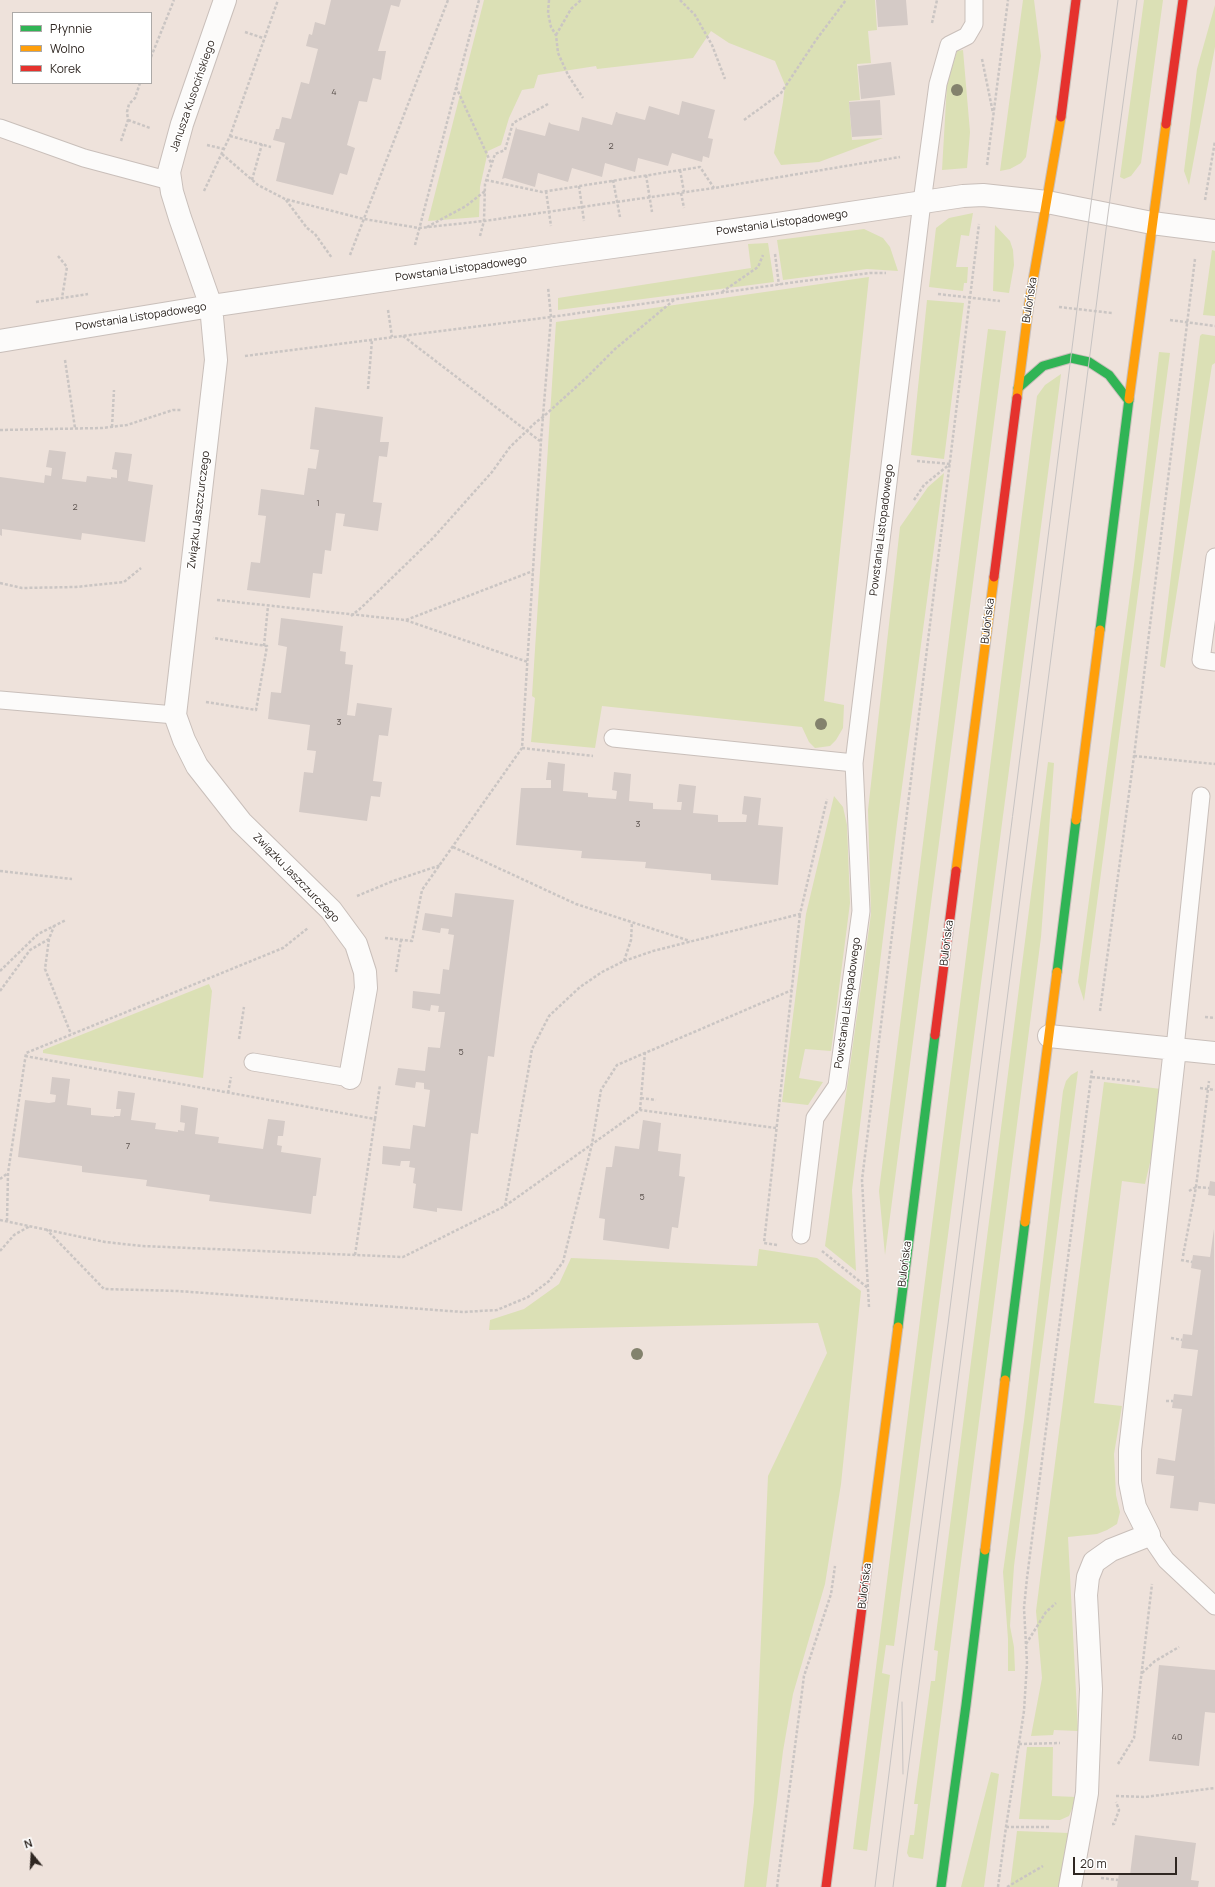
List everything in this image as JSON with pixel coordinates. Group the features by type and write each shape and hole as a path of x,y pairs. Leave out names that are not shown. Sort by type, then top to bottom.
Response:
{"main road":[{"name":"Bulońska","path":"826,1887 1029,304 1059,132 1076,0"},
{"path":"941,1887 967,1697 1048,1036 1129,401 1183,0"},
{"path":"1018,388 1043,366 1071,358 1089,362 1109,374 1129,401"}],"street":[{"name":"Janusza Kusocińskiego","path":"212,306 180,218 169,172 177,137 225,0"},
{"name":"Powstania Listopadowego","path":"0,341 212,306 963,196 983,195 1047,202 1152,223 1215,231"},
{"name":"Związku Jaszczurczego","path":"212,306 216,360 175,715 184,740 197,766 241,822 331,910 356,944 365,972 366,988 350,1078"},
{"path":"1048,1036 1215,1053"},
{"path":"1070,1887 1087,1793 1090,1689 1086,1595 1088,1577 1094,1562 1111,1550 1149,1535 1135,1507 1130,1482 1130,1450 1175,1048"}],"lane":[{"path":"922,202 938,84 949,45 967,36 974,24 974,0"},
{"path":"0,128 84,158 170,181"},
{"name":"Powstania Listopadowego","path":"801,1235 815,1118 837,1086 861,911 854,763 922,202"},
{"path":"1215,557 1201,660 1215,662"},
{"path":"0,700 175,715"},
{"path":"613,738 854,763"},
{"path":"1175,1048 1201,796"},
{"name":"Związku Jaszczurczego","path":"253,1062 350,1078"},
{"path":"1149,1535 1166,1560 1215,1606"}],"path":[{"path":"152,54 174,0"},
{"path":"203,193 230,136 278,0"},
{"path":"348,260 448,0"},
{"path":"406,277 479,0"},
{"path":"549,0 548,13 551,27 556,35 558,53 568,75 583,98"},
{"path":"556,35 571,9 581,0"},
{"path":"680,0 694,15 712,45 725,79"},
{"path":"744,120 781,93 816,40 846,0"},
{"path":"869,1311 862,1180 1008,0"},
{"path":"974,24 993,116"},
{"path":"128,120 127,112 129,104 135,98 140,84"},
{"path":"456,87 491,164"},
{"path":"484,221 486,180 495,154 506,150 513,123 548,104"},
{"path":"230,136 271,147"},
{"path":"252,180 262,144"},
{"path":"222,154 258,185 285,199 364,219 419,228 484,221 714,188 907,156"},
{"path":"486,180 542,192 700,167 714,188"},
{"path":"680,170 686,216"},
{"path":"646,175 652,213"},
{"path":"613,180 620,218"},
{"path":"579,186 585,225"},
{"path":"425,228 466,206 485,191"},
{"path":"546,191 555,255"},
{"path":"285,199 307,228 315,234 335,263"},
{"path":"721,292 758,267 766,251 771,225"},
{"path":"58,256 67,267 62,298"},
{"path":"776,259 779,285"},
{"path":"216,360 551,317 721,292 870,273 888,273"},
{"path":"948,296 1140,316 1215,326"},
{"path":"351,616 433,538 492,472 510,447 536,422 543,418 587,378 615,349 674,299"},
{"path":"381,938 412,941 422,890 522,748 540,441 551,317"},
{"path":"402,336 540,441"},
{"path":"368,389 372,340"},
{"path":"64,356 75,428"},
{"path":"112,427 114,390"},
{"path":"0,430 112,427 127,425 173,410 210,412"},
{"path":"910,461 950,464"},
{"path":"0,583 22,588 83,586 124,582 141,568"},
{"path":"405,620 533,571"},
{"path":"189,597 351,616 405,620 528,662"},
{"path":"264,646 268,606"},
{"path":"202,702 256,710 267,646 209,638"},
{"path":"1134,756 1215,764"},
{"path":"778,1245 764,1243 800,914 831,784 854,763"},
{"path":"453,847 576,904 690,941"},
{"path":"359,902 355,897 393,881 441,865"},
{"path":"0,871 72,880"},
{"path":"505,1206 532,1049 549,1016 580,987 602,972 624,961 690,941 800,914"},
{"path":"0,971 38,934 66,920"},
{"path":"624,961 631,940 632,922"},
{"path":"7,1221 8,1173 26,1053 284,948 313,924"},
{"path":"54,926 49,939 45,969 71,1034"},
{"path":"0,991 30,950 49,939"},
{"path":"27,946 30,950"},
{"path":"46,1229 104,1289 178,1291 463,1312 497,1310 528,1297 549,1281 563,1262 592,1144 600,1090 617,1065 792,990"},
{"path":"640,1110 645,1052"},
{"path":"25,1056 375,1118 355,1254"},
{"path":"1182,1268 1196,1187 1208,1089 1215,1090"},
{"path":"640,1098 656,1100"},
{"path":"0,1220 105,1242 142,1246 403,1257 505,1206 640,1110 776,1128"},
{"path":"0,1179 8,1173"},
{"path":"1190,1192 1196,1187 1209,1188"},
{"path":"0,1251 14,1235 30,1226"},
{"path":"814,1250 821,1251 868,1288"},
{"path":"1177,1260 1192,1262"},
{"path":"1171,1346 1172,1331"},
{"path":"1164,1400 1173,1401"},
{"path":"1115,1770 1134,1738 1153,1578 1166,1560"},
{"path":"777,1887 804,1676 831,1594 836,1564"},
{"path":"1026,1644 1046,1612 1088,1577"},
{"path":"1142,1673 1155,1661 1179,1647"},
{"path":"1019,1744 1088,1742"},
{"path":"1108,1826 1114,1824 1119,1810 1113,1796 1145,1797 1215,1788"},
{"path":"1006,1827 1038,1826"},
{"path":"1094,1878 1118,1880"}],"green space":[{"path":"484,0 875,0 877,30 868,31 871,63 857,64 860,100 849,101 852,140 883,138 819,162 781,165 774,153 785,85 775,61 729,43 711,31 693,58 597,69 596,66 538,75 534,88 522,90 509,118 501,145 488,151 480,187 479,217 428,221"},
{"path":"1023,0 1034,0 1041,56 1026,157 1021,163 1010,169 1000,171"},
{"path":"1144,0 1163,0 1141,163 1131,176 1124,179 1120,177"},
{"path":"1215,5 1215,47 1189,185 1184,171 1197,69"},
{"path":"963,50 970,132 967,168 942,170 947,84 957,51"},
{"path":"973,213 969,236 961,235 956,267 968,267 967,283 964,283 963,291 929,287 936,228 949,218"},
{"path":"995,225 1010,241 1013,250 1014,265 1009,293 993,291"},
{"path":"864,229 883,238 890,247 898,271 867,269 783,280 777,240"},
{"path":"768,243 774,282 558,310 558,298 751,268 748,244"},
{"path":"1212,250 1215,251 1215,316 1203,315"},
{"path":"869,277 824,701 844,705 843,728 836,740 830,746 815,748 809,742 802,727 602,706 595,748 531,742 535,698 532,696 556,322"},
{"path":"927,300 964,303 944,459 911,455"},
{"path":"988,329 1006,331 885,1255 879,1191"},
{"path":"1202,334 1215,336 1215,363 1212,365 1165,668 1160,666 1200,336"},
{"path":"1159,352 1170,353 1084,1001 1078,982 1134,565"},
{"path":"1061,374 894,1646 886,1645 882,1673 890,1675 867,1851 853,1849 1037,396 1045,385"},
{"path":"944,473 897,824 852,1190 856,1271 825,1246 871,914 868,810 900,527 928,487"},
{"path":"1048,762 1054,763 1041,937 923,1859 909,1857 907,1853 910,1835 914,1835 918,1804 914,1804 931,1681 935,1681 938,1651 934,1650"},
{"path":"834,796 843,807 847,825 850,903 831,1051 805,1049 799,1078 823,1082 808,1105 782,1102 806,914"},
{"path":"209,984 212,991 203,1078 43,1053 43,1050"},
{"path":"1078,1071 1014,1566 1010,1626 1014,1647 1015,1671 1008,1671 1008,1639 1003,1572 1024,1421 1063,1091 1066,1081 1071,1075"},
{"path":"1104,1082 1161,1089 1161,1116 1145,1184 1122,1181 1094,1403 1122,1406 1114,1454 1116,1495 1120,1512 1117,1524 1107,1530 1097,1534 1068,1537 1078,1731 1054,1730 1053,1735 1031,1736 1042,1678 1036,1611"},
{"path":"759,1249 817,1258 861,1291 841,1484 825,1584 793,1694 783,1751 766,1887 744,1887 754,1802 768,1476 827,1353 818,1323 489,1330 490,1320 524,1309 559,1284 571,1258 757,1266"},
{"path":"1027,1747 1053,1747 1052,1796 1077,1797 1069,1816 1060,1820 1019,1819"},
{"path":"991,1772 999,1774 984,1887 961,1887"},
{"path":"1017,1831 1069,1833 1059,1887 1010,1887"}],"building":[{"path":"331,0 401,0 399,7 391,5 378,51 386,51 381,80 373,78 367,102 359,101 347,145 355,148 347,175 340,173 333,195 276,181 285,143 273,140 276,129 279,129 282,117 291,119 301,82 309,84 318,49 306,46 309,34 312,35 315,22 325,25"},
{"path":"876,0 906,0 908,25 878,27"},
{"path":"891,62 895,95 861,99 858,66"},
{"path":"880,100 882,135 852,137 849,102"},
{"path":"682,101 715,110 708,138 713,139 709,158 703,156 702,162 672,153 668,166 638,158 635,172 605,163 602,177 572,168 568,182 538,173 535,187 505,178 502,179 516,127 517,129 545,136 549,122 551,124 579,131 582,117 612,125 616,112 618,112 617,113 645,120 649,106 679,115"},
{"path":"315,407 383,417 380,442 389,442 387,457 379,456 373,502 382,503 378,531 343,526 345,514 336,513 331,551 325,550 322,574 313,573 310,598 247,590 251,562 260,563 266,516 258,515 261,489 304,495 308,468 316,469 319,450 310,449"},
{"path":"49,450 66,452 62,479 86,482 87,476 111,479 111,477 117,478 117,470 112,469 115,452 132,454 128,481 153,485 145,542 82,533 81,540 2,529 2,536 0,535 0,477 44,483 45,475 51,476 52,468 46,467"},
{"path":"281,618 343,626 340,651 346,652 345,664 353,665 347,715 355,716 357,703 392,708 388,736 379,735 373,781 382,782 380,797 371,796 367,821 299,812 304,772 313,773 316,751 307,750 310,725 268,719 271,692 281,693 287,647 278,645"},
{"path":"548,762 565,764 563,791 588,793 588,797 616,799 617,791 612,790 614,772 631,774 629,801 653,803 653,809 681,810 682,802 677,802 679,784 696,786 693,813 718,815 718,822 746,822 747,815 742,814 744,796 761,798 758,825 783,827 778,885 711,880 711,874 645,868 646,862 581,858 582,851 516,845 521,788 551,788 551,780 546,780"},
{"path":"455,893 514,900 494,1057 488,1056 478,1134 471,1133 462,1211 437,1208 437,1212 413,1208 416,1184 413,1183 415,1168 409,1167 410,1161 401,1161 400,1166 382,1164 383,1146 410,1149 413,1125 425,1127 430,1090 424,1089 424,1083 416,1082 415,1088 395,1085 398,1068 425,1071 428,1047 440,1048 445,1012 438,1012 439,1006 431,1005 430,1011 412,1008 413,991 440,994 443,969 449,970 454,935 448,934 449,929 441,928 440,933 422,930 425,913 452,917"},
{"path":"52,1077 70,1079 67,1105 91,1108 91,1115 114,1117 120,1116 121,1109 116,1109 118,1091 135,1093 131,1120 156,1123 155,1129 178,1132 178,1130 184,1131 185,1123 180,1122 181,1105 198,1108 195,1134 219,1137 218,1143 263,1149 268,1119 285,1121 283,1136 278,1136 277,1145 282,1146 281,1152 321,1158 316,1196 313,1196 311,1214 209,1201 210,1195 146,1186 147,1180 82,1172 82,1166 18,1157 25,1100 49,1103 55,1102 56,1095 50,1094"},
{"path":"643,1120 661,1123 658,1151 681,1154 679,1176 685,1177 678,1228 672,1227 669,1249 603,1240 605,1219 599,1218 606,1167 612,1167 615,1146 639,1149"},
{"path":"1210,1181 1215,1182 1215,1196 1208,1195"},
{"path":"1214,1229 1215,1504 1199,1502 1198,1511 1170,1508 1174,1476 1156,1474 1158,1458 1175,1461 1182,1409 1172,1408 1174,1394 1192,1396 1198,1350 1181,1348 1183,1334 1192,1335 1201,1270 1191,1268 1193,1255 1210,1257"},
{"path":"1159,1665 1215,1670 1215,1713 1205,1712 1199,1766 1149,1761"},
{"path":"1135,1835 1196,1843 1191,1880 1199,1881 1198,1887 1117,1887 1119,1873 1130,1875"}],"tram line":[{"path":"875,1887 1118,0"},
{"path":"893,1887 1108,214 1137,0"},
{"path":"902,1702 903,1774"}],"traffic: fast":[{"path":"1018,388 1043,366 1071,358 1089,362 1109,375 1129,401"},
{"path":"1100,630 1129,399"},
{"path":"1057,972 1076,820"},
{"path":"898,1327 935,1035"},
{"path":"1005,1380 1025,1222"},
{"path":"941,1887 966,1705 985,1550"}],"traffic: slow":[{"path":"1017,398 1029,304 1061,117"},
{"path":"1129,399 1166,124"},
{"path":"956,871 994,577"},
{"path":"1076,820 1100,630"},
{"path":"1025,1222 1057,972"},
{"path":"867,1568 898,1327"},
{"path":"985,1550 1005,1380"}],"traffic: jam":[{"path":"1061,117 1076,0"},
{"path":"1166,124 1183,0"},
{"path":"994,577 1017,398"},
{"path":"935,1035 956,871"},
{"path":"826,1887 867,1568"}]}
